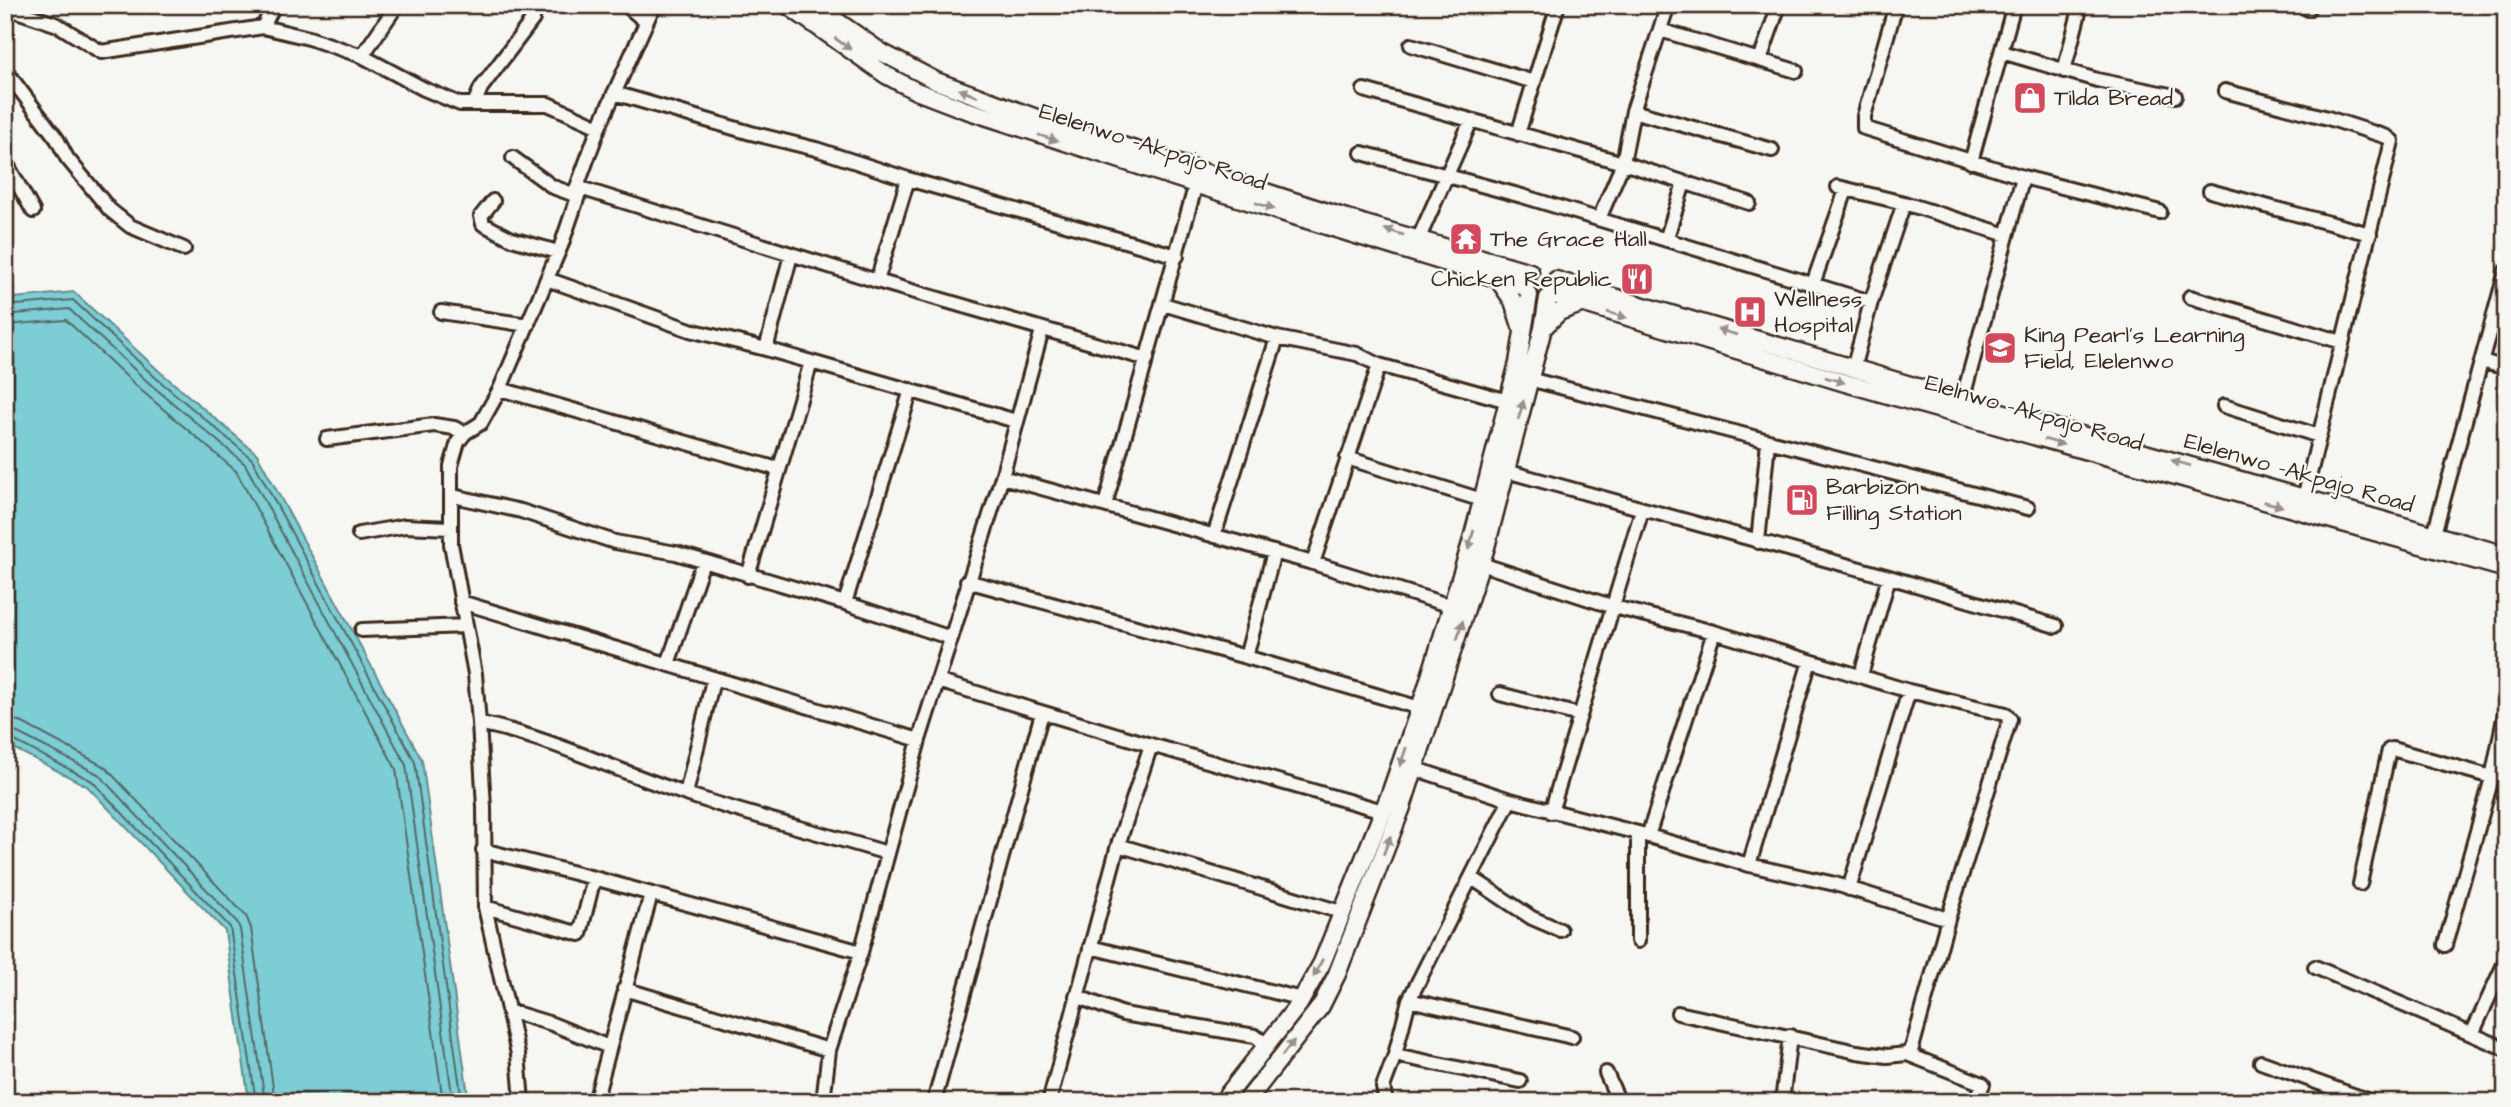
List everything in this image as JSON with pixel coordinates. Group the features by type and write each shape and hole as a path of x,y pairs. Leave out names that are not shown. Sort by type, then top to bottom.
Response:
{"main road":[{"name":"Elelenwo -Akpajo Road","path":"787,5 886,75 916,91 999,121 1196,184 1498,279 1528,284"},
{"name":"Elelenwo -Akpajo Road","path":"814,5 881,51 936,81 1045,121 1419,240 1528,284"},
{"path":"1222,1102 1302,999 1322,963 1383,811 1419,708 1482,500 1518,363 1528,284 1545,269 1552,291 1530,379 1481,564 1416,769 1341,963 1321,1006 1246,1102"},
{"path":"1498,279 1517,308 1522,331"},
{"path":"1528,284 1538,299 1552,291"},
{"name":"Elelenwo -Akpajo Road","path":"1552,291 1853,369 2506,555"},
{"name":"Elelnwo -Akpajo Road","path":"1552,291 1581,304 1842,382 2506,569"},
{"path":"1543,328 1559,312 1581,304"}],"street":[{"path":"263,27 274,5"},
{"path":"362,56 397,5"},
{"path":"626,5 646,22"},
{"path":"522,1102 518,1054 487,927 479,723 475,674 451,544 451,466 458,442 465,433 481,423 500,389 558,252 599,127 654,5"},
{"path":"1518,134 1558,5"},
{"path":"1600,219 1623,163 1633,111 1668,5"},
{"path":"1760,60 1779,5"},
{"path":"1896,5 1864,116 1864,128 1970,162 2160,212"},
{"path":"1970,162 2014,5"},
{"path":"2064,71 2081,5"},
{"path":"5,7 58,25 101,52 263,27 309,38 362,56 424,89 460,104 548,104 599,127"},
{"path":"474,104 481,88 533,19"},
{"path":"1660,30 1796,71"},
{"path":"1411,45 1534,82"},
{"path":"2001,52 2064,71 2175,96"},
{"path":"5,70 57,139 67,158 110,210 131,226 184,249"},
{"path":"1364,90 1623,163 1749,203"},
{"path":"2225,91 2328,118 2392,141 2304,498"},
{"path":"614,93 816,149 908,179 1177,256"},
{"path":"1633,111 1772,150"},
{"path":"1419,240 1471,121"},
{"path":"1362,153 1600,219 1871,302"},
{"path":"513,158 553,187 578,191 1147,359"},
{"path":"5,161 33,211"},
{"path":"1962,401 2023,177"},
{"path":"877,281 908,179"},
{"path":"1666,240 1684,183"},
{"path":"1105,505 1196,184"},
{"path":"1813,285 1842,189 1904,204 2007,235"},
{"path":"2210,191 2370,234"},
{"path":"493,201 481,216 483,224 512,239 558,252"},
{"path":"1853,369 1871,302 1904,204"},
{"path":"766,349 791,255"},
{"path":"2434,534 2506,271"},
{"path":"547,279 690,330 766,349 1016,421"},
{"path":"2190,297 2342,342"},
{"path":"1163,304 1277,338 1357,354 1379,365 1508,401"},
{"path":"440,312 528,325"},
{"path":"823,1102 829,1050 861,952 919,740 1002,477 1042,330"},
{"path":"1214,536 1277,338"},
{"path":"2482,361 2506,368"},
{"path":"748,576 811,362"},
{"path":"1313,563 1379,365"},
{"path":"1530,379 2028,508"},
{"path":"500,389 778,469"},
{"path":"845,604 911,390"},
{"path":"2224,406 2319,436"},
{"path":"327,439 435,425 465,433"},
{"path":"1758,542 1768,442"},
{"path":"1347,458 1482,500"},
{"path":"1506,471 2056,626"},
{"path":"1002,477 1313,563 1451,606"},
{"path":"453,496 521,511 615,542 676,553 951,638"},
{"path":"1551,812 1642,510"},
{"path":"359,534 405,526 450,528"},
{"path":"1246,657 1274,552"},
{"path":"668,664 703,562"},
{"path":"1481,564 1614,607 1714,632 1909,691 2006,714 2010,719 1948,919 1912,1048 1907,1055"},
{"path":"1861,676 1889,577"},
{"path":"967,582 1246,657 1419,708"},
{"path":"461,603 919,740"},
{"path":"362,630 466,626"},
{"path":"1638,941 1643,834 1714,632"},
{"path":"1749,865 1810,661"},
{"path":"685,794 713,680"},
{"path":"937,681 1383,811"},
{"path":"1849,889 1909,691"},
{"path":"1500,694 1579,715"},
{"path":"2445,945 2492,778 2506,708"},
{"path":"934,1102 1042,713"},
{"path":"479,723 521,732 564,746 685,794 887,853"},
{"path":"1049,1102 1118,845 1151,745"},
{"path":"2360,884 2389,750 2506,781"},
{"path":"1416,769 1551,812 1849,889 1948,919"},
{"path":"1386,1102 1383,1087 1395,1055 1409,999 1510,800"},
{"path":"1118,845 1341,912"},
{"path":"483,850 861,952"},
{"path":"485,907 580,934 594,878"},
{"path":"1472,878 1532,918 1560,930"},
{"path":"596,1102 652,894"},
{"path":"1090,947 1302,999"},
{"path":"2472,1034 2506,960"},
{"path":"2315,967 2506,1049"},
{"path":"625,989 829,1050"},
{"path":"1076,996 1123,1014 1255,1037 1267,1045"},
{"path":"1409,999 1572,1037"},
{"path":"509,1011 609,1046"},
{"path":"1678,1013 1857,1052 1887,1056 1907,1055 1983,1084 1976,1102"},
{"path":"1782,1102 1790,1036"},
{"path":"1395,1055 1520,1081"},
{"path":"2261,1062 2372,1102"},
{"path":"1606,1073 1619,1102"}],"water":[{"path":"74,292 159,371 257,454 422,760 469,1102 249,1102 225,931 87,786 5,744 5,299"}],"place":[{"name":"Tilda Bread","path":"2030,98"},
{"name":"The Grace Hall","path":"1466,239"},
{"name":"Chicken Republic","path":"1637,279"},
{"name":"Wellness Hospital","path":"1750,312"},
{"name":"King Pearl's Learning Field, Elelenwo","path":"2000,348"},
{"name":"Barbizon Filling Station","path":"1802,500"}]}
